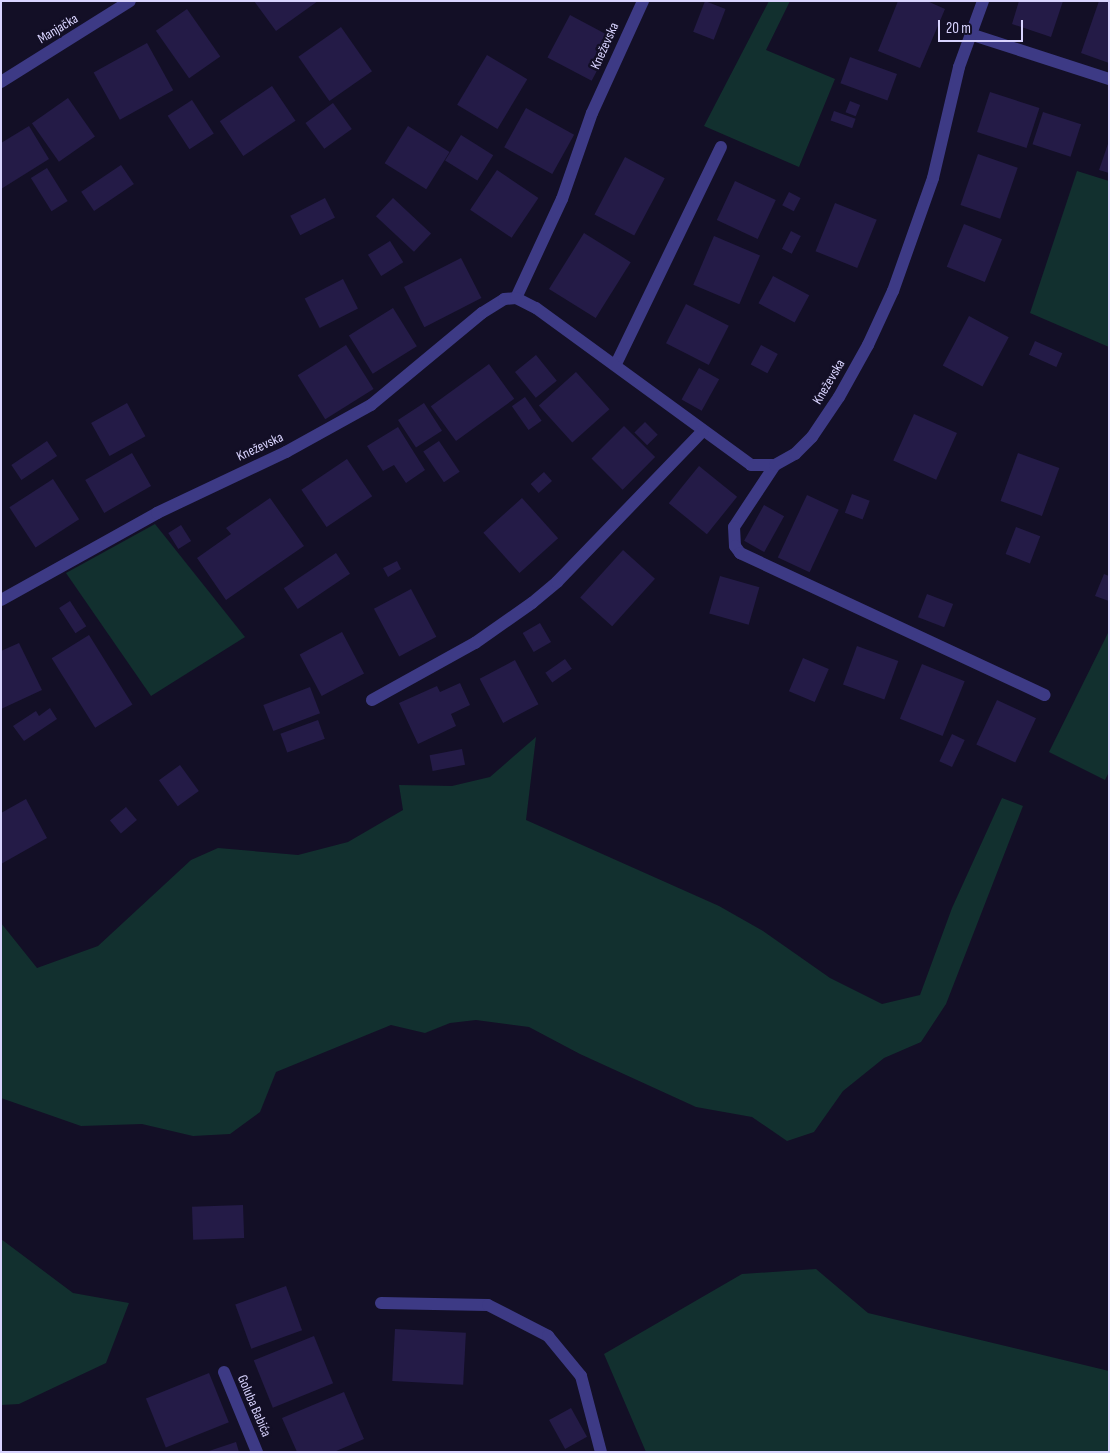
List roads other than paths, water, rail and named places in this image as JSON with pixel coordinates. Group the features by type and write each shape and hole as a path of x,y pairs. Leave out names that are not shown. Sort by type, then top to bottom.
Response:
{"street":[{"name":"Manjačka","path":"1,82 130,1"},
{"name":"Kneževska","path":"1,600 156,513 286,452 371,404 495,302 516,298 562,199 592,113 643,1"},
{"name":"Kneževska","path":"775,465 795,454 812,437 868,345 893,291 933,178 950,100 983,1"},
{"path":"972,35 1109,80"},
{"path":"616,364 721,146"},
{"path":"516,298 536,308 616,364 703,431 751,465 775,465"},
{"path":"372,700 474,643 532,603 557,582 703,431"},
{"path":"775,465 734,527 734,546 740,553 1045,695"},
{"path":"381,1303 488,1305 548,1336 581,1376 600,1452"},
{"name":"Goluba Babića","path":"224,1372 257,1452"}]}
